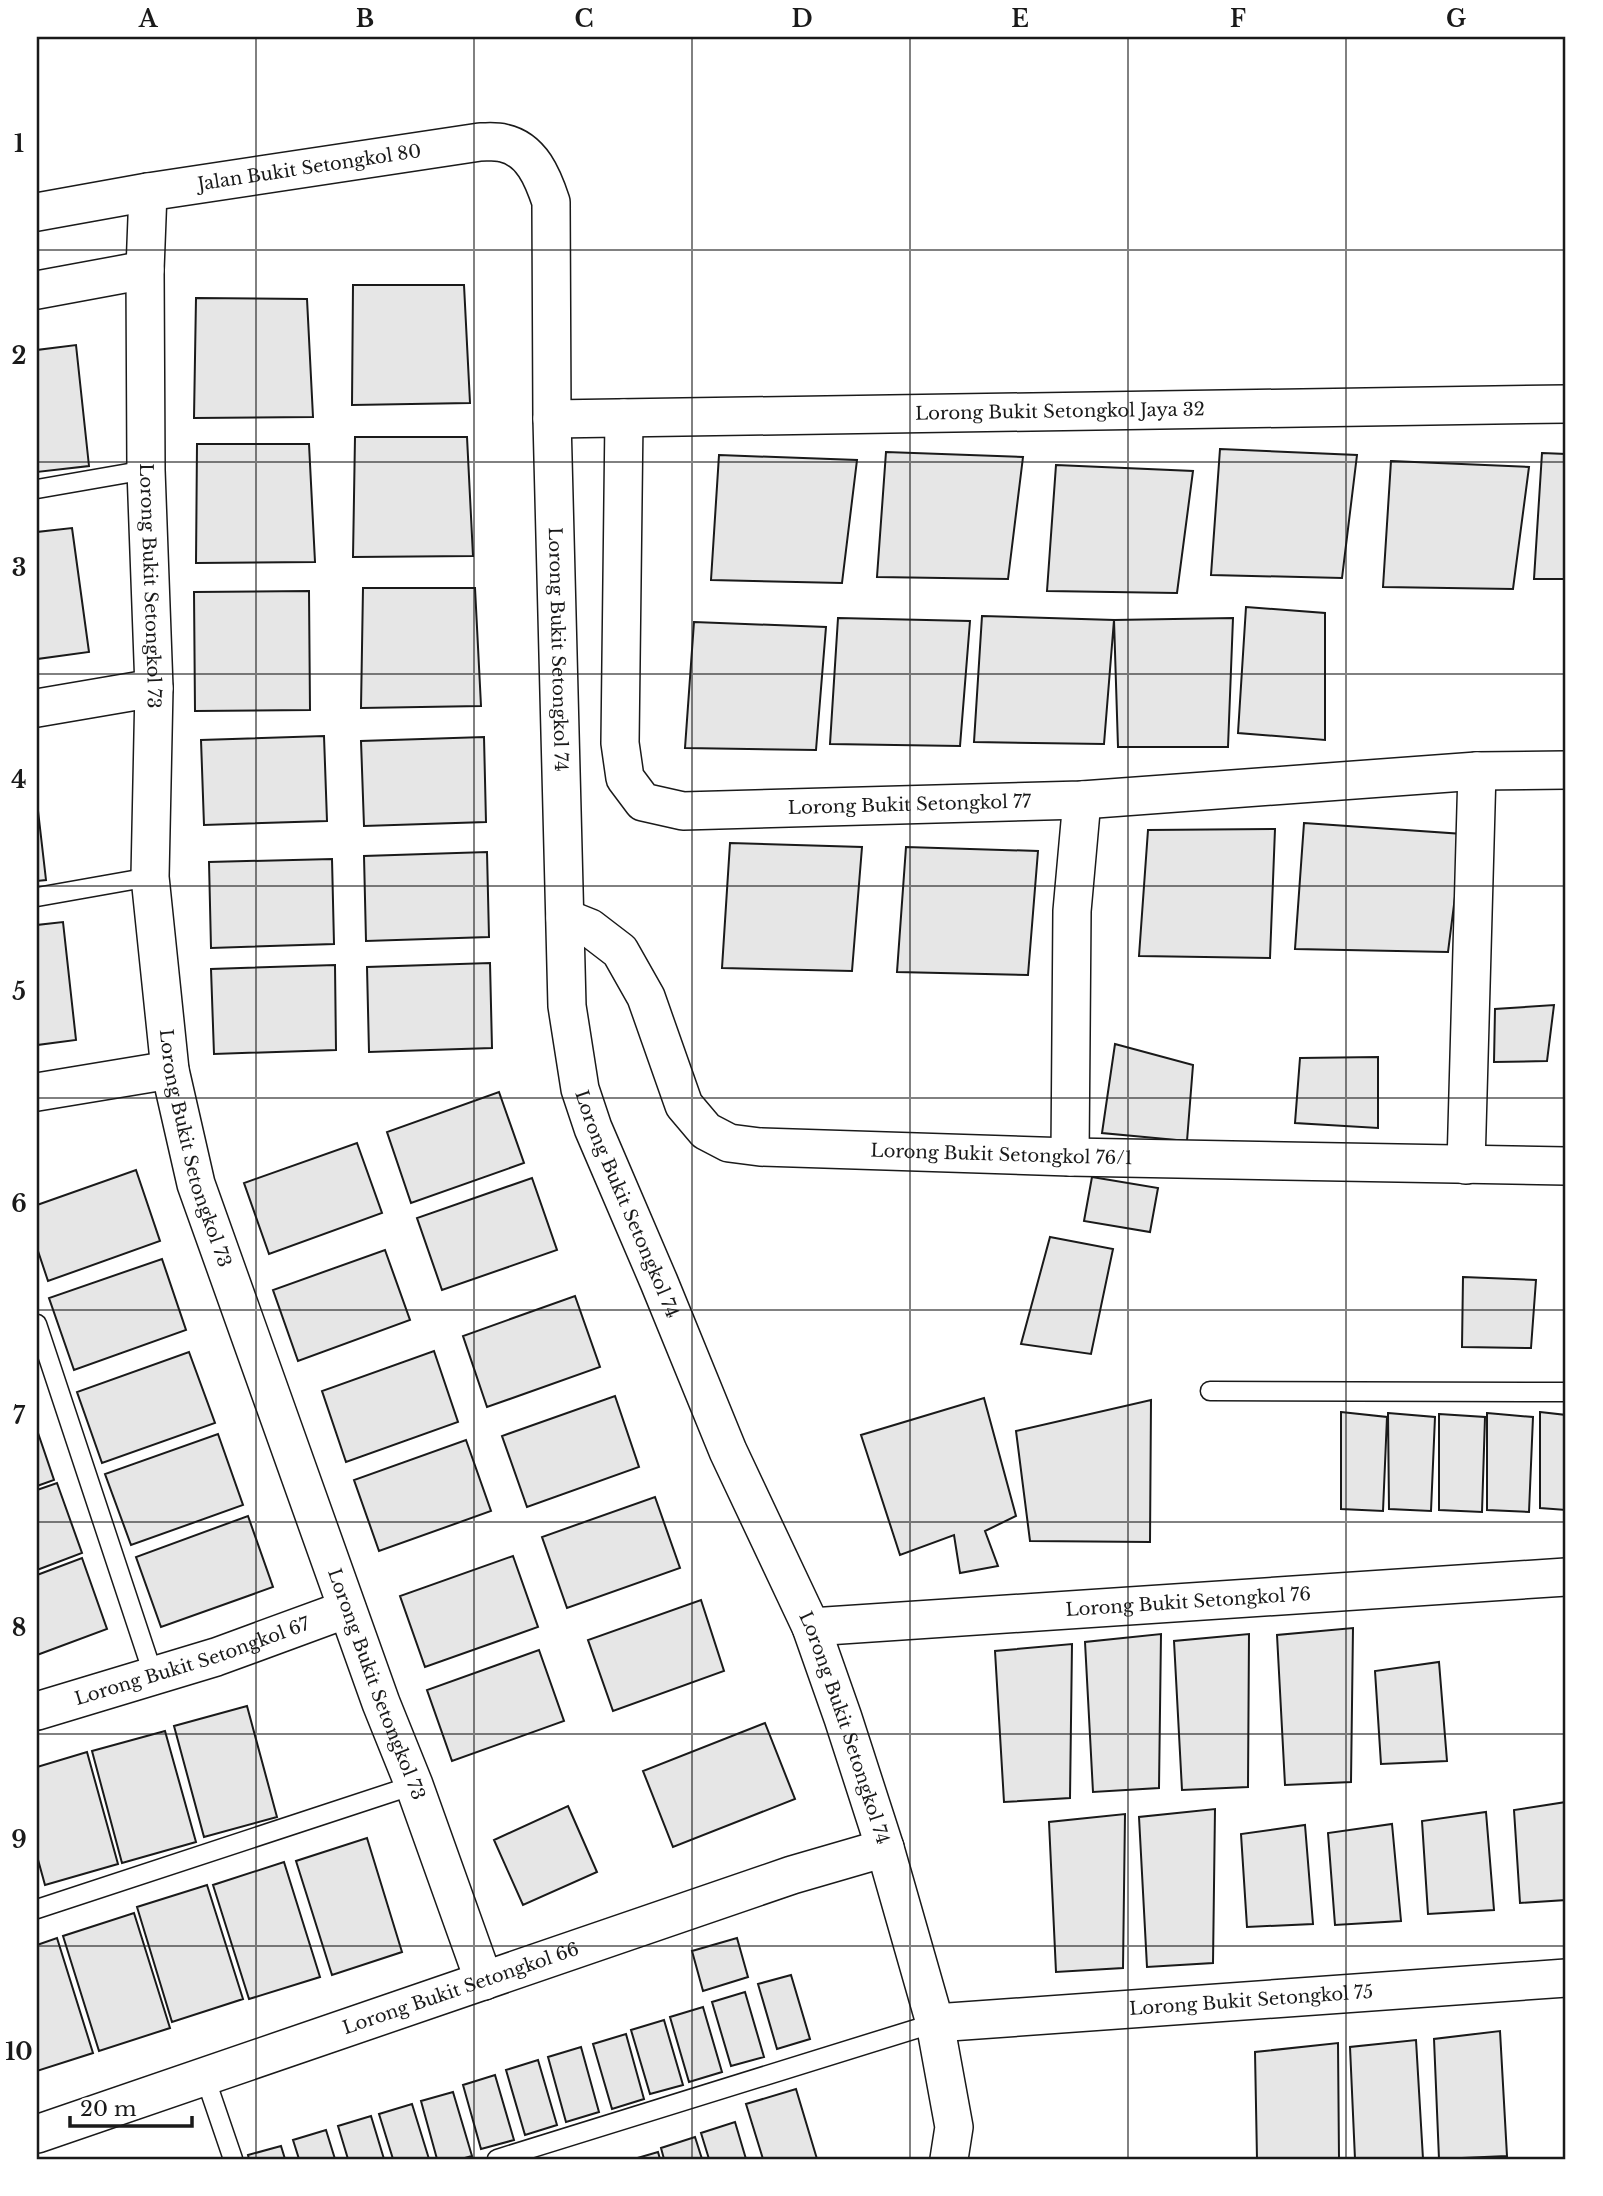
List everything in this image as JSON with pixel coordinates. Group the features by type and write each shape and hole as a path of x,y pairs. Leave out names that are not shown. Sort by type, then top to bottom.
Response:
{"street":[{"name":"Jalan Bukit Setongkol 80","path":"37,212 148,192 480,142 505,143 528,156 543,178 551,202"},
{"name":"Lorong Bukit Setongkol 73","path":"148,192 145,270 146,470 155,688 150,877 170,1070 196,1184 347,1609 484,1981"},
{"name":"Lorong Bukit Setongkol 74","path":"551,202 552,419 567,1006 580,1089 593,1128 728,1451 811,1627 885,1847 935,2022 954,2127 949,2159"},
{"path":"37,290 145,270"},
{"name":"Lorong Bukit Setongkol Jaya 32","path":"552,419 1566,404"},
{"name":"Lorong Bukit Setongkol 77","path":"624,418 620,743 625,778 643,802 683,811 1082,800 1476,771 1566,770"},
{"path":"37,708 155,688"},
{"path":"1466,1165 1476,771"},
{"path":"1070,1157 1072,911 1082,800"},
{"name":"Lorong Bukit Setongkol 76/1","path":"565,918 590,928 620,951 646,997 684,1105 706,1131 729,1143 760,1147 1070,1157 1566,1166"},
{"path":"37,1091 170,1070"},
{"name":"Lorong Bukit Setongkol 76","path":"811,1627 1566,1577"},
{"name":"Lorong Bukit Setongkol 67","path":"37,1711 272,1639 347,1609"},
{"name":"Lorong Bukit Setongkol 66","path":"37,2134 792,1875 885,1847"},
{"name":"Lorong Bukit Setongkol 75","path":"935,2022 1566,1978"}],"lane":[{"path":"37,489 146,470"},
{"path":"37,897 150,877"},
{"path":"37,1324 154,1677"},
{"path":"1210,1391 1566,1392"},
{"path":"37,1909 414,1785"},
{"path":"497,2159 935,2022"},
{"path":"205,2077 233,2159"}],"building":[{"path":"353,285 464,285 470,403 352,405"},
{"path":"196,298 307,299 313,417 194,418"},
{"path":"76,345 89,466 37,472 37,350"},
{"path":"355,437 467,437 473,556 353,557"},
{"path":"197,444 309,444 315,562 196,563"},
{"path":"1220,449 1357,455 1342,578 1211,575"},
{"path":"886,452 1023,457 1008,579 877,577"},
{"path":"1542,453 1566,454 1566,579 1534,579"},
{"path":"719,455 857,460 842,583 711,580"},
{"path":"1391,461 1529,467 1513,589 1383,587"},
{"path":"1056,465 1193,471 1177,593 1047,591"},
{"path":"72,528 89,652 37,659 37,532"},
{"path":"363,588 475,588 481,706 361,708"},
{"path":"309,591 310,710 195,711 194,592"},
{"path":"1246,607 1325,613 1325,740 1238,733"},
{"path":"982,616 1114,620 1104,744 974,742"},
{"path":"838,618 970,621 960,746 830,744"},
{"path":"1233,618 1228,747 1118,747 1114,620"},
{"path":"694,622 826,627 816,750 685,748"},
{"path":"324,736 327,821 204,825 201,740"},
{"path":"484,737 486,822 364,826 361,741"},
{"path":"37,802 46,880 37,881"},
{"path":"1304,823 1463,834 1448,952 1295,949"},
{"path":"1275,829 1270,958 1139,956 1148,830"},
{"path":"730,843 862,847 852,971 722,968"},
{"path":"906,847 1038,851 1028,975 897,972"},
{"path":"487,852 489,937 366,941 364,856"},
{"path":"332,859 334,944 211,948 209,862"},
{"path":"63,922 76,1040 37,1045 37,925"},
{"path":"490,963 492,1048 369,1052 367,967"},
{"path":"335,965 336,1050 214,1054 211,969"},
{"path":"1554,1005 1547,1061 1494,1062 1495,1009"},
{"path":"1115,1044 1193,1065 1187,1141 1102,1133"},
{"path":"1378,1057 1378,1128 1295,1123 1300,1058"},
{"path":"1566,1066 1566,1128 1564,1128"},
{"path":"499,1092 524,1163 411,1203 387,1132"},
{"path":"357,1143 382,1213 269,1254 244,1183"},
{"path":"136,1170 160,1241 48,1281 37,1248 37,1205"},
{"path":"1092,1177 1158,1188 1150,1232 1084,1221"},
{"path":"532,1178 557,1250 442,1290 417,1218"},
{"path":"1050,1237 1113,1249 1091,1354 1021,1344"},
{"path":"385,1250 410,1320 298,1361 273,1290"},
{"path":"162,1259 186,1330 74,1370 49,1298"},
{"path":"1463,1277 1536,1280 1531,1348 1462,1347"},
{"path":"575,1296 600,1367 487,1407 463,1336"},
{"path":"434,1351 458,1422 346,1462 322,1391"},
{"path":"189,1352 215,1423 102,1463 77,1392"},
{"path":"615,1396 639,1467 527,1507 502,1436"},
{"path":"984,1398 1016,1516 985,1531 998,1566 960,1573 954,1535 900,1555 861,1435"},
{"path":"1151,1400 1150,1542 1030,1541 1016,1431"},
{"path":"1341,1412 1387,1417 1383,1511 1341,1509"},
{"path":"1540,1412 1566,1415 1566,1510 1540,1508"},
{"path":"1388,1413 1435,1417 1431,1511 1389,1509"},
{"path":"1487,1413 1533,1417 1529,1512 1487,1510"},
{"path":"1439,1414 1485,1417 1482,1512 1439,1510"},
{"path":"37,1430 54,1480 37,1486"},
{"path":"218,1434 243,1505 131,1545 105,1474"},
{"path":"466,1440 491,1511 379,1551 354,1480"},
{"path":"57,1483 82,1553 37,1570 37,1490"},
{"path":"655,1497 680,1568 567,1608 542,1537"},
{"path":"248,1516 273,1587 161,1627 136,1557"},
{"path":"513,1556 538,1627 425,1667 400,1596"},
{"path":"82,1558 107,1629 37,1655 37,1575"},
{"path":"701,1600 724,1671 613,1711 588,1640"},
{"path":"1353,1628 1351,1782 1285,1785 1277,1635"},
{"path":"1161,1634 1159,1788 1093,1792 1085,1642"},
{"path":"1249,1634 1248,1787 1182,1790 1174,1641"},
{"path":"1072,1644 1070,1798 1004,1802 995,1651"},
{"path":"539,1650 564,1721 452,1761 427,1690"},
{"path":"1439,1662 1447,1761 1381,1764 1375,1671"},
{"path":"247,1706 277,1817 204,1837 174,1726"},
{"path":"765,1723 795,1799 673,1847 643,1771"},
{"path":"165,1731 196,1842 122,1863 92,1751"},
{"path":"87,1752 118,1864 45,1885 37,1856 37,1767"},
{"path":"1566,1802 1566,1900 1520,1903 1514,1810"},
{"path":"568,1806 597,1872 523,1905 494,1840"},
{"path":"1215,1809 1213,1963 1147,1967 1139,1817"},
{"path":"1486,1812 1494,1910 1428,1914 1422,1821"},
{"path":"1125,1814 1123,1968 1056,1972 1049,1822"},
{"path":"1392,1824 1401,1921 1335,1925 1328,1833"},
{"path":"1305,1825 1313,1924 1247,1927 1241,1834"},
{"path":"367,1838 402,1952 332,1975 296,1861"},
{"path":"284,1862 320,1977 249,1999 213,1885"},
{"path":"207,1885 243,1999 172,2022 137,1907"},
{"path":"134,1913 170,2028 99,2051 63,1936"},
{"path":"57,1938 93,2053 37,2071 37,1945"},
{"path":"737,1938 748,1977 703,1991 692,1951"},
{"path":"791,1975 810,2039 777,2049 758,1984"},
{"path":"745,1992 764,2057 731,2066 712,2002"},
{"path":"703,2007 722,2072 689,2082 670,2017"},
{"path":"664,2020 683,2085 650,2094 631,2030"},
{"path":"1500,2031 1507,2156 1439,2159 1434,2039"},
{"path":"626,2034 644,2099 612,2109 593,2044"},
{"path":"1416,2040 1423,2159 1355,2159 1350,2047"},
{"path":"1338,2043 1339,2159 1257,2159 1255,2052"},
{"path":"581,2047 599,2112 566,2122 548,2057"},
{"path":"538,2060 557,2125 525,2135 506,2070"},
{"path":"495,2075 514,2140 481,2149 463,2085"},
{"path":"796,2089 817,2159 763,2159 746,2104"},
{"path":"453,2092 472,2156 437,2159 421,2101"},
{"path":"412,2104 429,2159 393,2159 379,2114"},
{"path":"371,2116 384,2159 348,2159 338,2126"},
{"path":"735,2122 746,2159 709,2159 701,2133"},
{"path":"326,2130 335,2159 299,2159 293,2140"},
{"path":"695,2137 702,2159 664,2159 661,2148"},
{"path":"281,2146 285,2159 249,2159 248,2155"},
{"path":"658,2152 660,2159 634,2159"}]}
